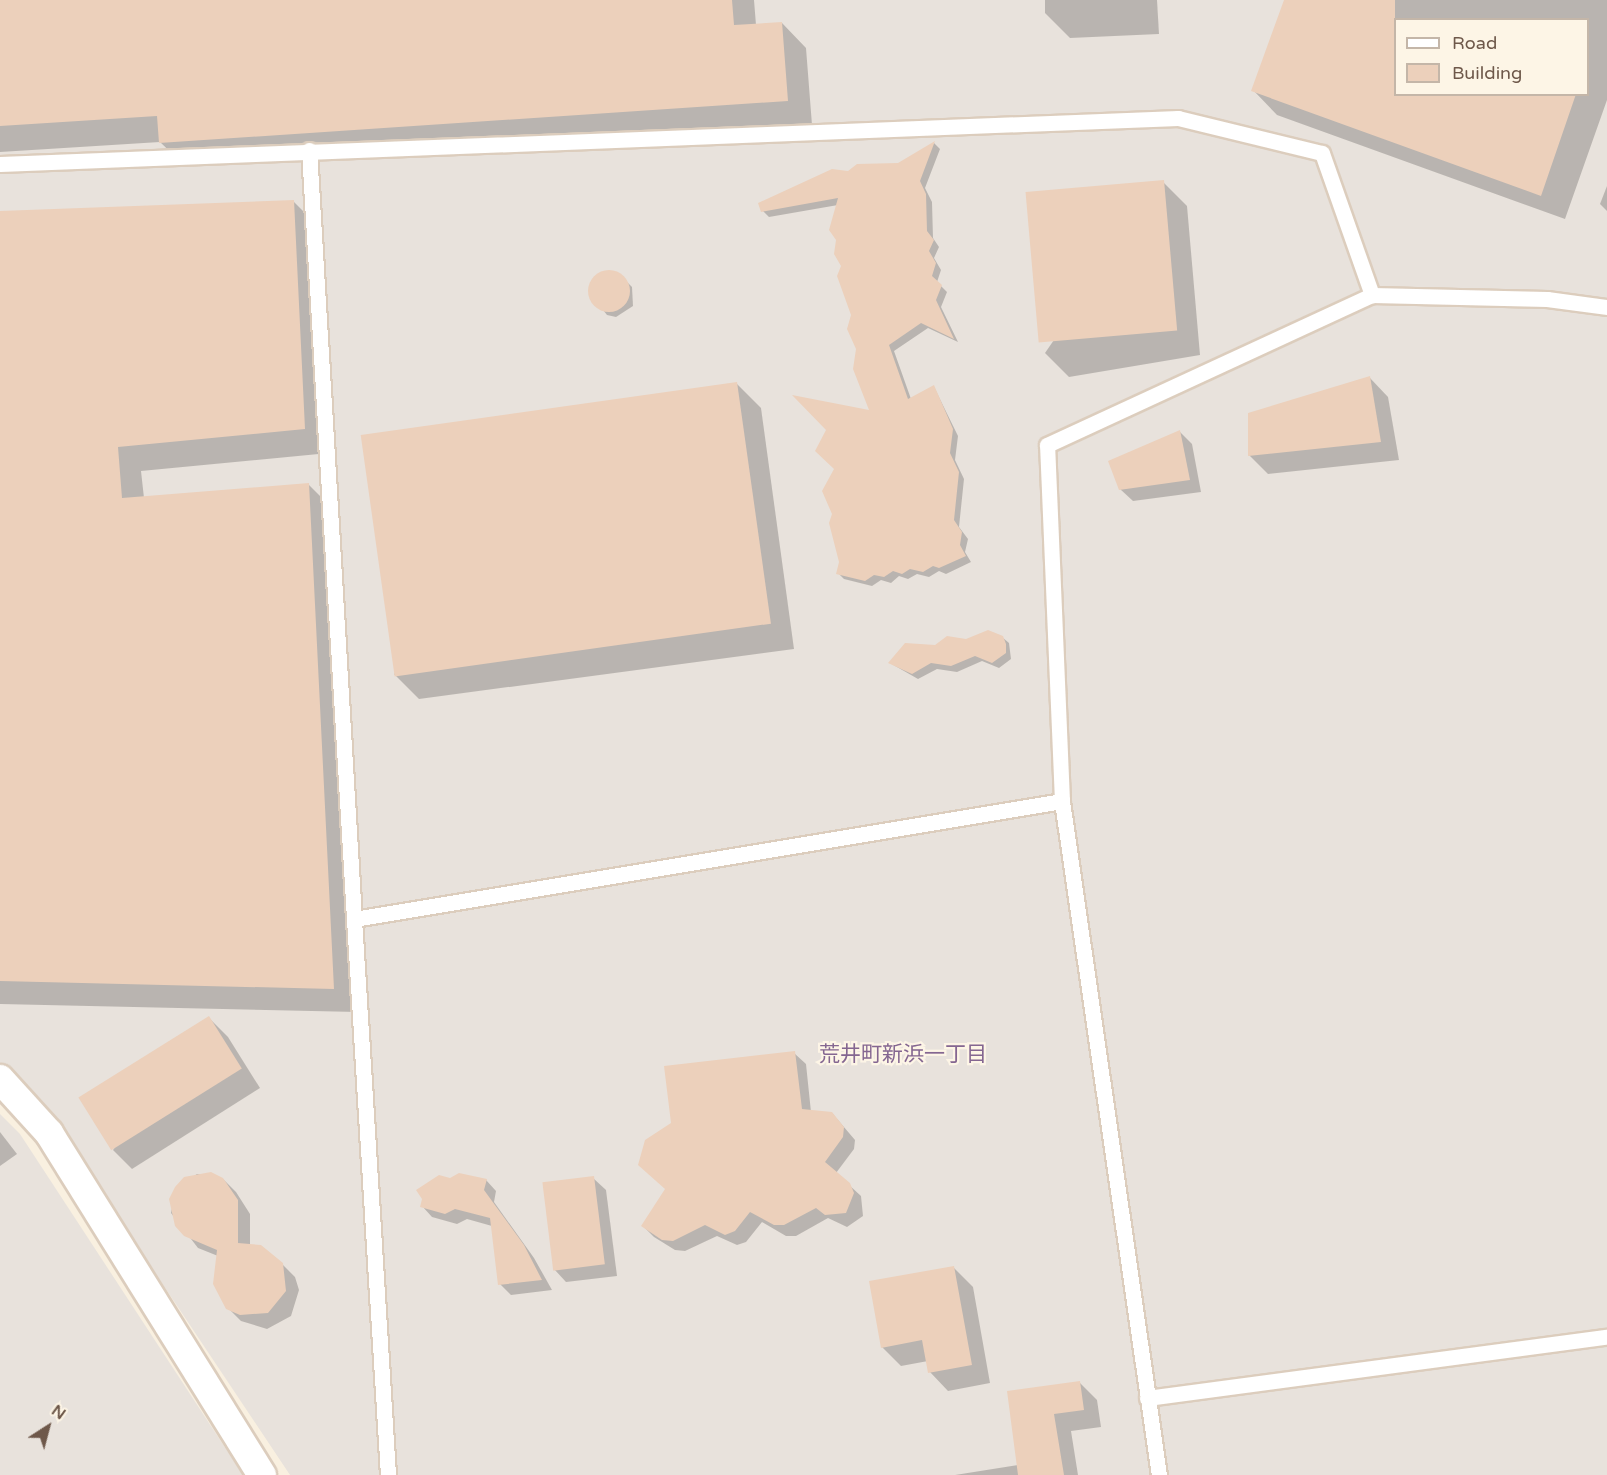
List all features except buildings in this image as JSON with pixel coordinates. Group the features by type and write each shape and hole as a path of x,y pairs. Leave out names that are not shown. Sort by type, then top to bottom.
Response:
{"street":[{"path":"0,1079 49,1134 262,1475"}],"lane":[{"path":"0,164 309,150 1178,118 1322,153 1372,295"},
{"path":"309,150 388,1475"},
{"path":"1159,1475 1062,801 1047,445 1372,295 1547,299 1607,307"},
{"path":"354,919 1062,801"},
{"path":"1147,1398 1607,1336"}],"shaded area":[{"path":"0,0 1607,0 1607,1475 290,1475 63,1135 0,1068"},
{"path":"0,1114 20,1134 243,1475 0,1475"}],"district":[{"name":"荒井町新浜一丁目","path":"903,1055"}]}
